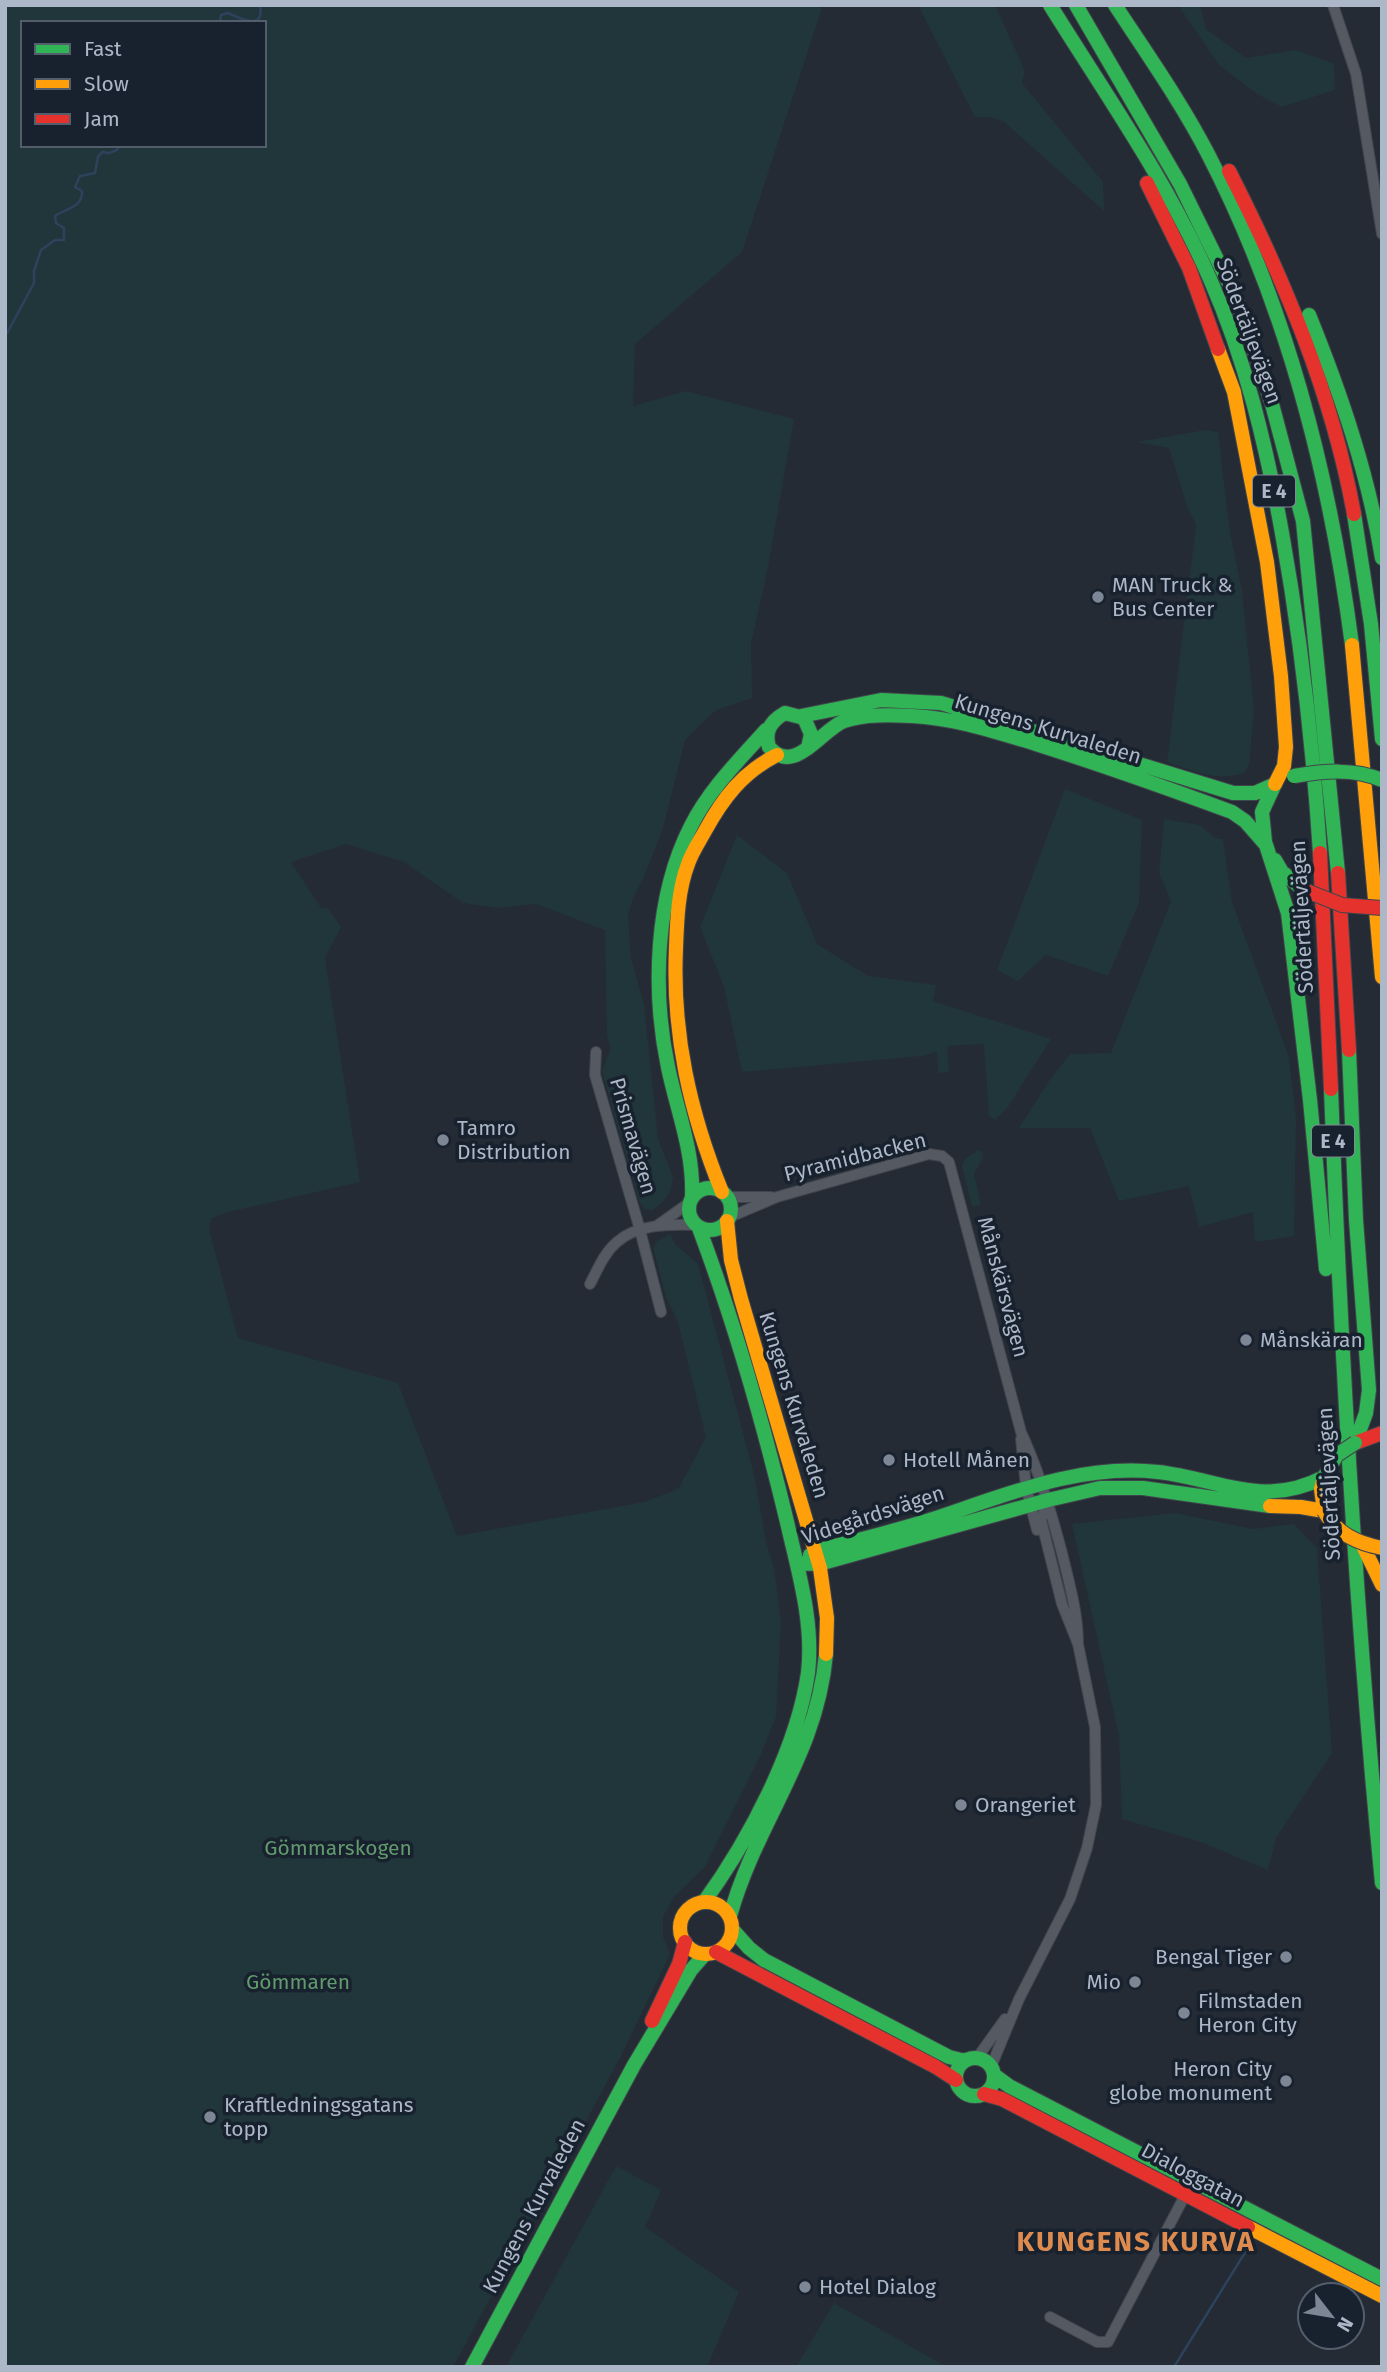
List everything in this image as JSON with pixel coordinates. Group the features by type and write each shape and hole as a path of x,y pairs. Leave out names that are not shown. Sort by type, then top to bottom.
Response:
{"main road":[{"name":"Södertäljevägen","path":"1050,5 1143,149 1189,232 1231,330 1263,432 1293,586 1313,757 1326,959 1340,1330 1355,1577 1382,1882"},
{"path":"1076,5 1180,184 1231,287 1272,404 1303,521 1337,862 1345,968 1362,1313 1369,1390 1366,1413 1355,1443"},
{"path":"1115,5 1195,131 1217,172 1252,254 1301,398 1337,550 1349,625 1382,977"},
{"path":"1129,5 1189,102 1301,298 1336,379 1363,463 1382,558"},
{"path":"1066,31 1153,194 1189,268 1234,392 1267,562 1281,676 1286,747 1283,766 1265,800 1260,817 1288,913 1310,1100 1334,1359 1347,1419"},
{"path":"1254,219 1283,281 1307,345 1341,456 1353,507 1369,601 1382,739"},
{"name":"Kungens Kurvaleden","path":"801,716 883,700 941,703 1233,793 1255,793 1294,776 1321,771 1360,773 1382,780"},
{"path":"766,730 769,745 776,755 786,758 796,757 808,748 812,734 807,721 801,716 793,712 777,716 727,772 690,828 675,861 666,897 662,1008 667,1064 694,1173 690,1216 697,1226 716,1230 729,1219 732,1210 706,1157 682,1065 675,1012 675,953 679,900 689,863 735,783 759,763 776,755"},
{"name":"Kungens Kurvaleden","path":"808,748 827,730 843,721 860,717 935,716 965,722 1120,771 1232,812 1245,821 1266,845"},
{"path":"1266,845 1282,872 1304,890 1327,902 1358,908 1382,908"},
{"path":"691,1200 702,1189 708,1188 725,1194"},
{"name":"Kungens Kurvaleden","path":"729,1219 729,1255 817,1558 827,1605 825,1665 819,1702 802,1753 748,1858 736,1889 731,1923"},
{"name":"Kungens Kurvaleden","path":"697,1226 724,1294 778,1480 806,1604 808,1650 806,1678 795,1730 780,1768 730,1866 704,1902"},
{"path":"1382,1433 1355,1443 1337,1455 1320,1479 1321,1511 1332,1525 1362,1544 1382,1548"},
{"name":"Videgårdsvägen","path":"817,1558 1026,1487 1107,1471 1171,1474 1256,1492 1274,1493 1303,1488 1320,1479"},
{"name":"Videgårdsvägen","path":"797,1563 1100,1489 1143,1488 1259,1506 1321,1511"},
{"path":"1362,1544 1382,1585"},
{"path":"956,2080 913,2055 710,1953 690,1948 681,1934 683,1917 688,1910 704,1902 719,1905 749,1948 764,1960 949,2057 983,2060 993,2071 993,2084 984,2094 971,2096 959,2088 957,2073 971,2060"},
{"path":"710,1953 727,1943 731,1923"},
{"name":"Kungens Kurvaleden","path":"634,2065 679,1964 685,1942"},
{"name":"Kungens Kurvaleden","path":"472,2367 634,2065 691,1970 710,1953"},
{"name":"Dialoggatan","path":"993,2071 1009,2086 1382,2296"},
{"name":"Dialoggatan","path":"984,2094 1002,2099 1382,2278"}],"street":[{"path":"1334,5 1356,74 1382,234"},
{"name":"Prismavägen","path":"596,1052 595,1075 661,1312"},
{"name":"Pyramidbacken","path":"729,1219 777,1197 929,1154 942,1156"},
{"name":"Månskärsvägen","path":"942,1156 951,1167 1021,1432 1048,1500 1075,1605 1078,1644 1095,1727 1096,1805 1087,1848 1070,1899 1019,2000 993,2071"},
{"name":"Pyramidbacken","path":"725,1194 777,1197"},
{"name":"Prismavägen","path":"658,1225 691,1200"},
{"name":"Prismavägen","path":"590,1283 605,1256 618,1241 658,1225 697,1226"},
{"name":"Månskärsvägen","path":"1021,1432 1030,1505 1057,1604 1078,1644"},
{"name":"Månskärsvägen","path":"971,2060 1019,2000"},
{"path":"1050,2318 1097,2342 1108,2342 1189,2188"}],"green space":[{"name":"Gömmarskogen","path":"5,5 823,5 742,252 635,344 633,406 686,391 794,419 768,567 751,644 752,698 716,710 685,740 663,828 628,916 631,958 644,1005 658,1139 673,1177 671,1190 664,1201 653,1210 645,1209 640,1203 602,1071 611,1048 607,1037 605,930 536,904 498,908 463,903 404,862 346,844 291,862 321,908 328,908 341,927 325,958 360,1182 224,1213 211,1219 209,1229 238,1338 398,1383 457,1536 644,1502 679,1488 706,1437 678,1322 666,1297 653,1248 657,1241 670,1234 675,1244 698,1264 754,1474 766,1542 774,1568 781,1622 776,1717 760,1756 705,1867 674,1897 663,1917 663,1937 670,1954 620,2058 453,2367 5,2367"},
{"path":"918,5 995,5 1025,71 1022,83 1103,182 1104,211 1003,121 975,117"},
{"path":"1178,5 1200,5 1206,29 1246,58 1296,50 1334,64 1335,90 1282,107 1257,94 1219,65"},
{"path":"1205,430 1218,432 1230,533 1242,591 1254,710 1249,765 1244,773 1223,776 1205,774 1167,762 1196,525 1187,506 1169,448 1137,442"},
{"path":"1065,789 1142,820 1139,903 1108,976 1046,955 1018,981 997,970"},
{"path":"1164,819 1200,825 1215,838 1223,839 1232,902 1289,1057 1296,1119 1294,1236 1255,1242 1253,1212 1199,1227 1189,1186 1119,1201 1090,1128 1019,1128 1070,1054 1111,1053 1171,901 1159,873"},
{"path":"737,835 787,873 817,944 868,976 936,985 933,1001 1051,1039 1008,1107 995,1120 989,1116 984,1044 947,1046 949,1072 938,1073 937,1052 922,1056 742,1072 724,987 700,927"},
{"path":"978,1150 982,1152 983,1158 974,1174 981,1205 972,1206 962,1167 964,1160"},
{"path":"1175,1513 1253,1529 1294,1524 1317,1548 1332,1753 1276,1838 1268,1870 1201,1842 1122,1819 1119,1736 1072,1524"},
{"path":"616,2166 661,2190 645,2227 739,2292 707,2367 506,2367"},
{"path":"834,2303 947,2367 796,2367"}],"waterway":[{"path":"255,21 261,13 260,5"},
{"path":"220,21 221,15 228,13 250,21"},
{"path":"250,21 255,21"},
{"path":"5,337 34,283 34,271 41,250 55,240 64,240 64,228 56,223 55,216 80,201 82,191 75,187 80,176 95,173 98,157 102,152 109,153 119,147"},
{"path":"1174,2367 1246,2251"}],"traffic: fast":[{"path":"1050,5 1135,139 1175,208 1210,279 1244,372 1269,468 1289,573 1306,693 1320,853"},
{"path":"1076,5 1180,184 1236,298 1272,404 1303,521 1338,873"},
{"path":"1115,5 1198,135 1236,212 1260,271 1282,331 1317,456 1343,582 1352,645"},
{"path":"1309,315 1352,434 1369,495 1382,558"},
{"path":"1354,514 1371,624 1382,739"},
{"path":"801,716 881,700 941,703 1233,793 1255,793 1275,784"},
{"path":"808,748 811,734 804,718 785,713 770,727 767,736 769,747 778,755 788,757 807,749 835,726 860,717 928,717 960,723 1061,752 1232,812 1245,821 1266,845"},
{"path":"692,1197 688,1147 663,1038 659,976 664,913 679,853 698,813 725,776 766,730"},
{"path":"1294,776 1338,772 1382,780"},
{"path":"1265,842 1262,812 1274,786"},
{"path":"1266,845 1288,913 1326,1269"},
{"path":"1275,860 1282,872 1304,890"},
{"path":"1349,1050 1356,1220 1369,1390 1366,1413 1355,1443"},
{"path":"1331,1089 1350,1486 1382,1883"},
{"path":"710,1188 725,1194 731,1209 725,1224 710,1230 695,1224 689,1209 695,1194 710,1188"},
{"path":"699,1228 748,1373 787,1522 804,1597 809,1635 808,1673 802,1702 782,1763 738,1851 704,1902"},
{"path":"1324,1477 1337,1455 1355,1443"},
{"path":"810,1555 1013,1492 1099,1472 1158,1472 1261,1491 1281,1491 1324,1477"},
{"path":"797,1563 819,1564 1100,1488 1143,1488 1270,1506"},
{"path":"730,1916 741,1882 811,1725 826,1654"},
{"path":"732,1929 764,1960 949,2057 965,2061"},
{"path":"472,2367 634,2065 691,1970 705,1954"},
{"path":"975,2058 988,2064 994,2077 988,2090 975,2096 962,2090 956,2077 962,2064 975,2058"},
{"path":"994,2075 1009,2086 1382,2279"}],"traffic: slow":[{"path":"1218,349 1234,392 1267,562 1281,676 1286,747 1284,766 1275,784"},
{"path":"1352,645 1382,977"},
{"path":"722,1192 692,1103 680,1042 676,980 679,905 690,860 719,808 744,778 777,755"},
{"path":"727,1221 731,1260 741,1299 820,1568 827,1618 826,1654"},
{"path":"1270,1506 1324,1511 1321,1489 1324,1477"},
{"path":"1324,1511 1335,1526 1348,1536 1382,1548"},
{"path":"1362,1544 1382,1585"},
{"path":"706,1902 716,1904 724,1910 730,1918 732,1928 730,1938 724,1946 716,1952 706,1954 696,1952 688,1946 682,1938 680,1928 682,1918 688,1910 696,1904 706,1902"},
{"path":"1248,2227 1382,2296"}],"traffic: jam":[{"path":"1229,171 1269,253 1304,338 1333,425 1354,514"},
{"path":"1147,183 1189,268 1218,349"},
{"path":"1320,853 1331,1089"},
{"path":"1338,873 1349,1050"},
{"path":"1304,890 1342,905 1382,908"},
{"path":"1355,1443 1382,1433"},
{"path":"652,2021 679,1964 685,1942"},
{"path":"716,1952 956,2080"},
{"path":"984,2094 1002,2099 1248,2227"}],"place":[{"name":"MAN Truck & Bus Center","path":"1098,597"},
{"name":"Tamro Distribution","path":"443,1140"},
{"name":"Månskäran","path":"1246,1340"},
{"name":"Hotell Månen","path":"889,1460"},
{"name":"Orangeriet","path":"961,1805"},
{"name":"Bengal Tiger","path":"1286,1957"},
{"name":"Mio","path":"1135,1982"},
{"name":"Filmstaden Heron City","path":"1184,2013"},
{"name":"Heron City globe monument","path":"1286,2081"},
{"name":"Kraftledningsgatans topp","path":"210,2117"},
{"name":"Hotel Dialog","path":"805,2287"}],"district":[{"name":"KUNGENS KURVA","path":"1136,2241"}],"park label":[{"name":"Gömmaren","path":"298,1982"}]}
